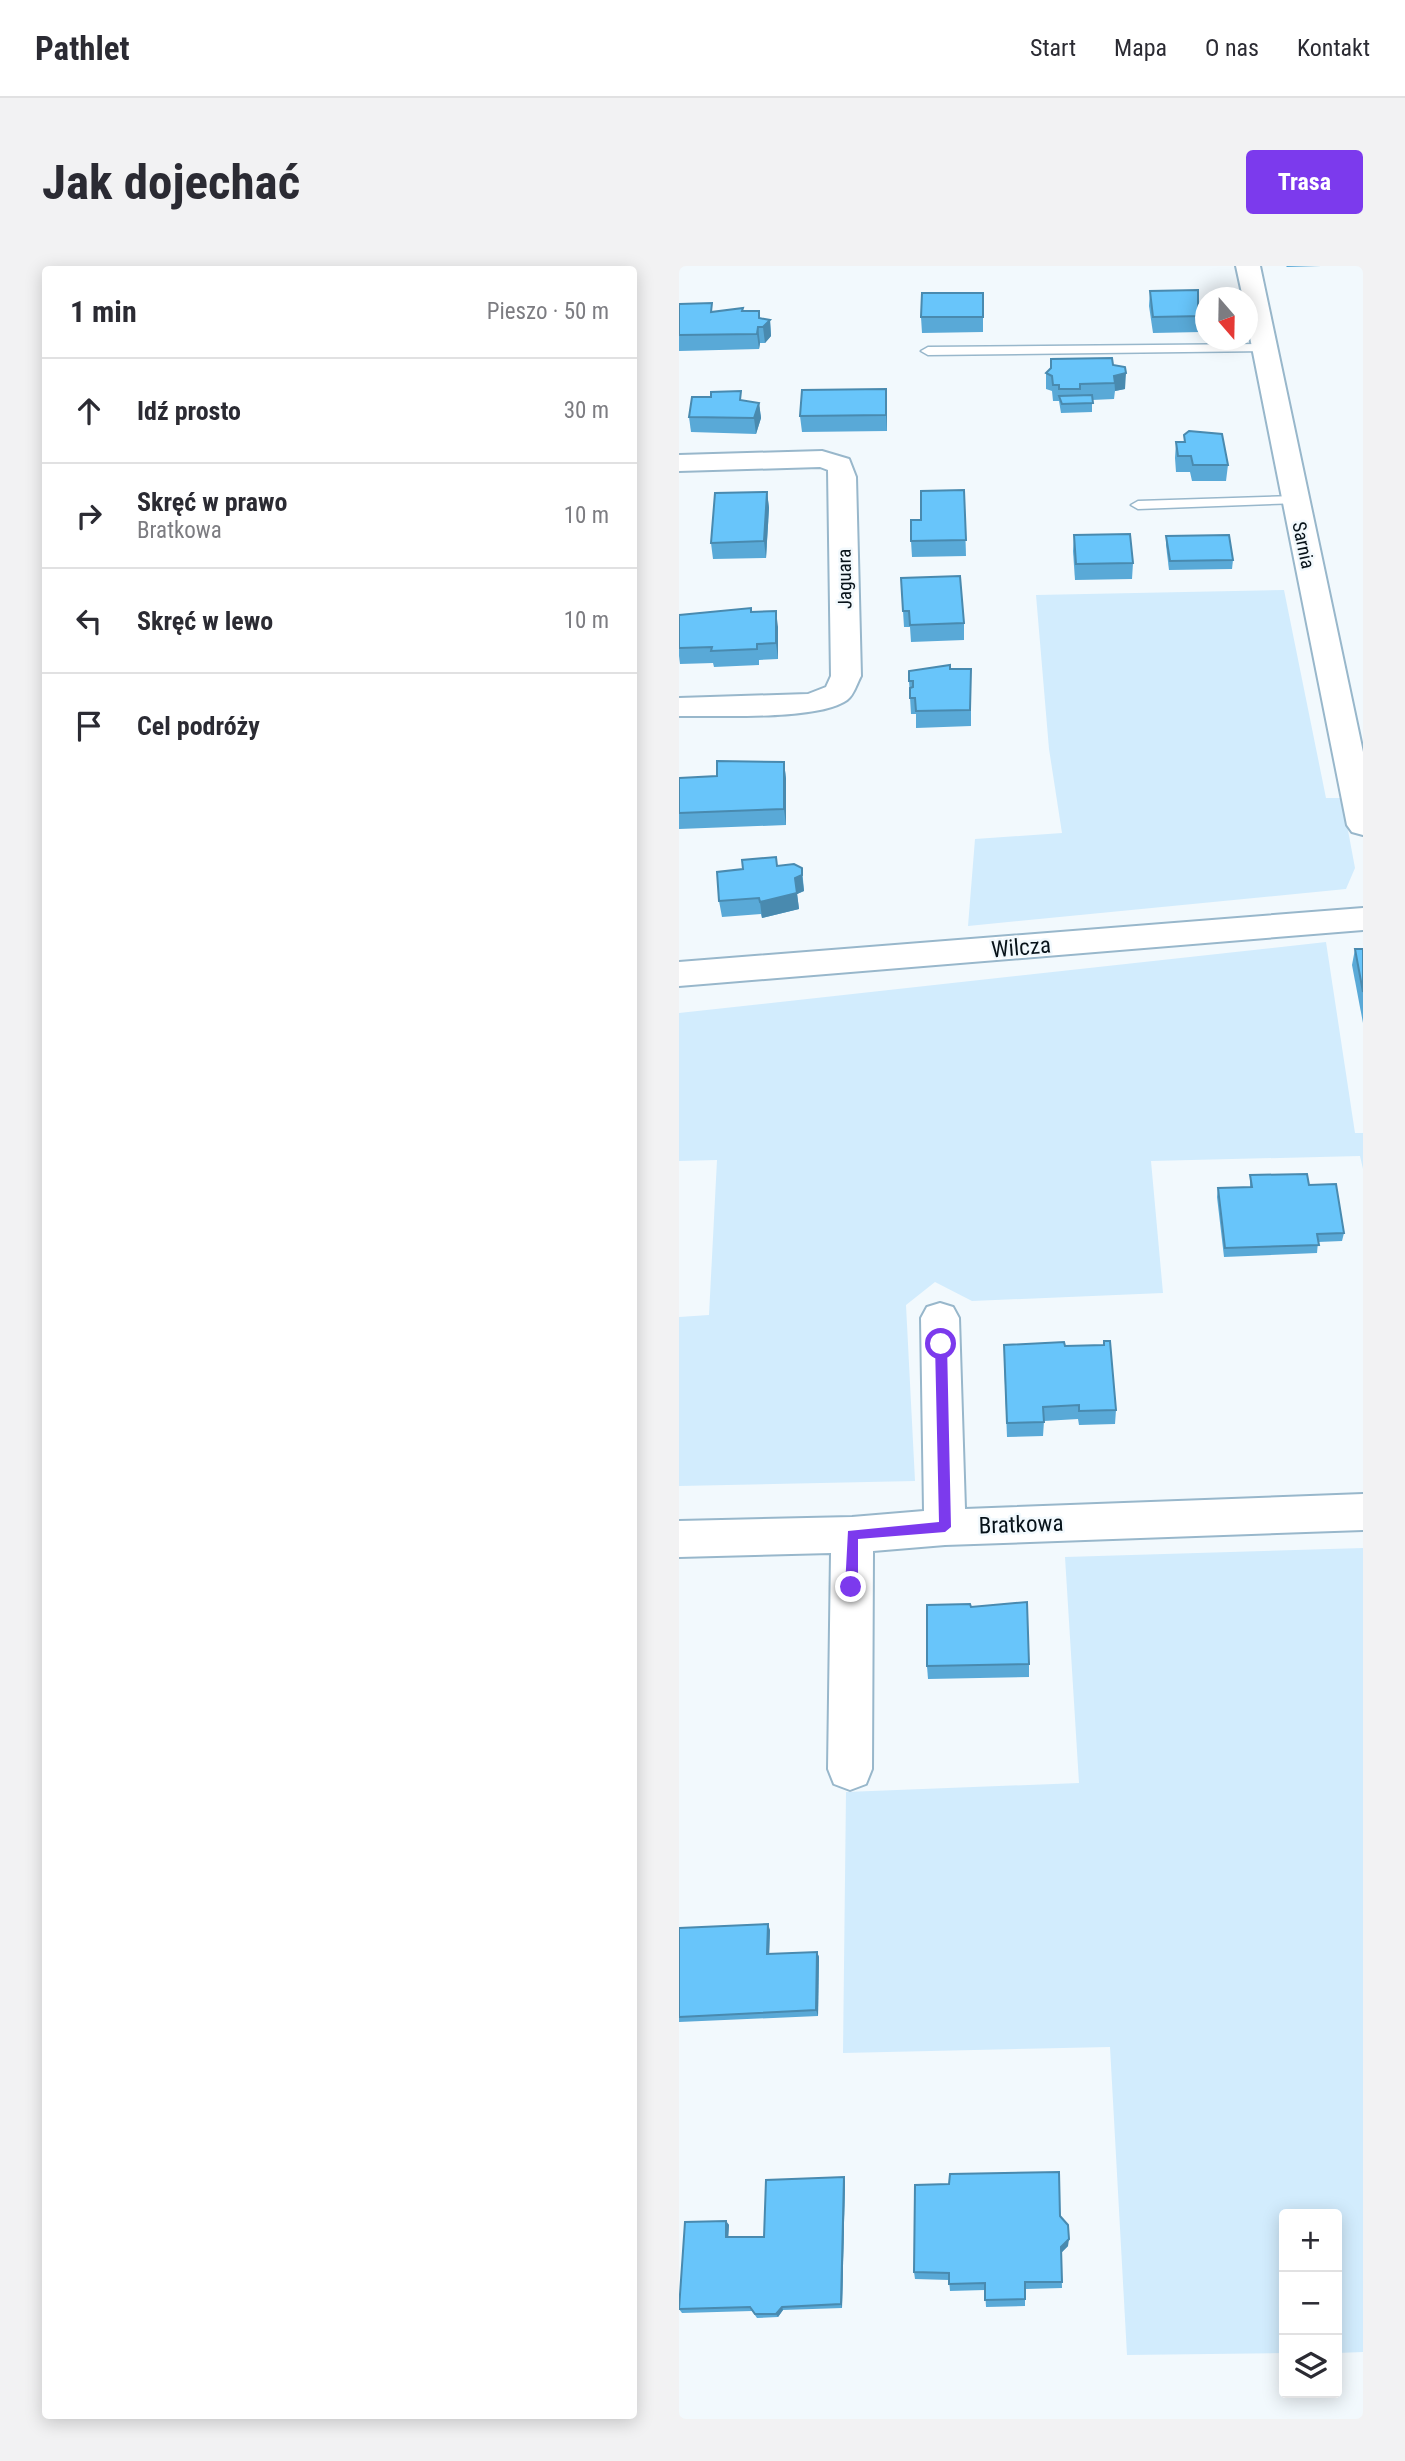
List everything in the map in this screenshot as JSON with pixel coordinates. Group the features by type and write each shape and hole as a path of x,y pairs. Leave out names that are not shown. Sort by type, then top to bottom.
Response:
{"street":[{"name":"Sarnia","path":"1248,266 1363,825"},
{"name":"Jaguara","path":"679,463 822,459 840,464 843,477 846,676 838,693 811,703 679,707"},
{"name":"Wilcza","path":"679,974 1363,919"},
{"path":"940,1318 945,1527"},
{"name":"Bratkowa","path":"679,1539 852,1535 945,1527 1363,1511"},
{"path":"850,1769 852,1535"}],"lane":[{"path":"928,351 1263,348"},
{"path":"1138,505 1295,500"}],"shaded area":[{"path":"1284,590 1326,798 1342,798 1355,868 1346,889 968,926 975,839 1062,833 1049,749 1036,595"},
{"path":"1326,942 1355,1133 1363,1133 1363,1169 1360,1156 1151,1161 1163,1293 972,1301 935,1282 906,1305 915,1481 679,1486 679,1317 709,1315 717,1160 679,1161 679,1013"},
{"path":"1363,1548 1363,2352 1342,2353 1342,2209 1279,2209 1279,2353 1127,2355 1110,2047 843,2053 846,1792 1079,1783 1065,1557"}],"building":[{"path":"1195,290 1195,316 1153,317 1150,291"},
{"path":"922,293 983,293 983,317 921,317"},
{"path":"712,303 711,312 743,308 742,311 759,311 759,318 770,320 763,327 758,327 757,334 679,335 679,304"},
{"path":"1112,358 1113,365 1125,367 1126,373 1114,376 1115,383 1080,384 1080,389 1059,389 1059,385 1053,385 1052,376 1046,373 1051,368 1051,359"},
{"path":"886,389 886,415 800,416 802,390"},
{"path":"741,391 740,400 759,403 754,418 689,417 692,397 711,397 711,392"},
{"path":"1092,395 1093,403 1062,404 1059,396"},
{"path":"1189,431 1222,434 1228,465 1193,465 1191,456 1178,456 1176,442 1185,442 1184,435"},
{"path":"964,490 966,540 911,541 911,520 921,520 921,491"},
{"path":"767,492 764,541 711,543 715,493"},
{"path":"1130,534 1133,563 1076,564 1074,535"},
{"path":"1229,535 1233,560 1170,561 1166,536"},
{"path":"960,576 964,623 910,625 909,611 903,611 901,578"},
{"path":"751,608 751,612 776,611 776,643 757,644 757,649 711,651 712,647 679,648 679,615"},
{"path":"950,665 950,669 971,669 970,710 916,711 915,698 910,698 913,681 909,681 909,671"},
{"path":"717,761 784,762 784,809 679,813 679,778 717,776"},
{"path":"776,857 777,866 794,864 802,868 802,875 795,878 797,893 760,902 759,898 719,901 717,872 743,869 742,860"},
{"path":"1355,949 1363,949 1363,992"},
{"path":"1307,1174 1309,1185 1336,1184 1344,1233 1317,1234 1319,1245 1225,1248 1218,1188 1252,1187 1250,1175"},
{"path":"1104,1341 1110,1341 1116,1410 1079,1411 1079,1405 1043,1407 1044,1422 1007,1423 1004,1345 1064,1342 1065,1346 1104,1345"},
{"path":"1027,1602 1029,1664 927,1666 927,1605 970,1604 971,1607"},
{"path":"768,1924 767,1954 817,1952 816,2010 679,2017 679,1928"},
{"path":"1059,2172 1060,2216 1068,2225 1069,2239 1061,2247 1062,2282 1025,2282 1025,2299 985,2300 985,2283 949,2284 949,2273 914,2272 915,2185 949,2184 950,2174"},
{"path":"844,2177 841,2304 782,2307 776,2314 755,2314 750,2307 679,2309 685,2222 726,2221 726,2237 764,2237 766,2180"}],"route":[{"path":"851,1587 852,1535 945,1527 941,1344"}]}
